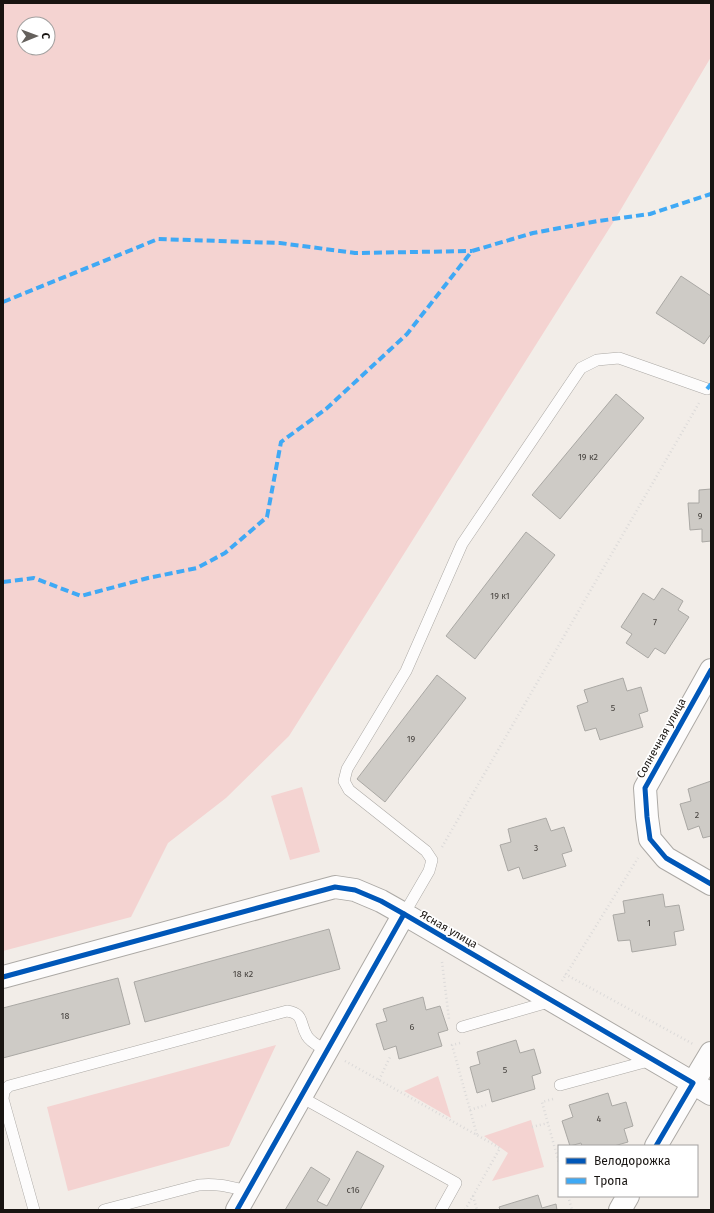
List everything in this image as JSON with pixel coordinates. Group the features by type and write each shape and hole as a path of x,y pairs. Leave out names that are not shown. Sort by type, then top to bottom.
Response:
{"street":[{"name":"Солнечная улица","path":"650,839 645,788 711,670"},
{"path":"650,839 666,858 711,884"},
{"path":"3,977 335,888 355,890 381,901 404,914"},
{"name":"Ясная улица","path":"237,1210 404,914 711,1094"},
{"path":"657,1145 711,1053"},
{"path":"620,1210 627,1197"}],"lane":[{"path":"404,914 429,871 432,860 426,851 349,790 344,781 347,769 406,671 462,544 581,368 598,360 619,358 707,389"},
{"path":"462,1028 553,1001"},
{"path":"34,1210 3,1099 4,1091 9,1086 286,1011 295,1012 300,1018 307,1037 327,1051"},
{"path":"560,1085 654,1060"},
{"path":"301,1097 456,1183 441,1210"},
{"path":"104,1210 199,1185 223,1185 248,1191"}],"path":[{"path":"432,860 442,847 707,389"},
{"path":"553,1001 565,974 650,839"},
{"path":"442,957 449,1024"},
{"path":"565,974 711,1053"},
{"path":"451,1038 477,1135"},
{"path":"452,1046 467,1041"},
{"path":"327,1051 500,1148 465,1210"},
{"path":"379,1080 390,1057"},
{"path":"556,1098 542,1102 558,1160"},
{"path":"470,1110 486,1105"},
{"path":"532,1127 548,1122"},
{"path":"473,1195 477,1210"},
{"path":"568,1197 572,1210"}],"shaded area":[{"path":"3,3 711,3 711,57 614,221 289,736 226,798 168,843 131,917 3,951"},
{"path":"302,787 320,852 290,860 271,796"},
{"path":"276,1045 229,1146 68,1191 47,1107"},
{"path":"438,1076 451,1118 404,1091"},
{"path":"531,1120 544,1167 492,1181 508,1153 484,1136"}],"building":[{"path":"681,276 711,296 711,334 704,344 656,313"},
{"path":"616,394 644,418 560,519 532,495"},
{"path":"711,489 711,541 702,542 702,529 690,530 688,503 699,503 699,490"},
{"path":"526,532 555,555 475,659 446,636"},
{"path":"662,588 683,601 678,610 689,617 665,654 655,648 648,658 626,643 632,634 621,627 643,593 654,600"},
{"path":"437,675 466,698 385,802 357,779"},
{"path":"623,678 627,691 641,687 648,711 639,714 643,727 600,740 596,728 585,731 577,706 588,702 584,690"},
{"path":"711,781 711,836 703,838 699,826 688,830 680,804 691,801 688,789"},
{"path":"546,818 551,831 564,827 572,851 562,854 566,866 523,879 519,867 508,871 500,845 511,842 508,829"},
{"path":"663,894 665,907 679,905 684,930 674,932 676,945 632,952 630,940 618,941 613,915 625,913 623,901"},
{"path":"329,929 340,969 145,1022 134,982"},
{"path":"118,978 130,1024 3,1058 3,1008"},
{"path":"423,997 426,1010 440,1006 448,1030 438,1033 442,1046 399,1059 396,1046 384,1050 376,1024 387,1021 383,1009"},
{"path":"516,1040 520,1053 534,1049 541,1073 532,1076 535,1089 492,1102 489,1089 477,1093 470,1067 480,1064 477,1052"},
{"path":"608,1093 612,1106 626,1102 633,1126 624,1129 628,1142 618,1145 582,1145 581,1143 570,1145 562,1121 573,1117 569,1105"},
{"path":"357,1151 384,1166 360,1210 285,1210 311,1167 330,1179 317,1201 327,1206"},
{"path":"538,1195 542,1208 556,1204 557,1210 500,1210 499,1207"}],"marked path":[{"path":"3,582 34,578 81,596 148,578 197,568 225,553 267,517 281,442 326,409 407,334 472,251 533,233 598,221 650,214 711,194"},
{"path":"3,302 158,239 280,243 355,253 472,251"},
{"path":"707,389 711,384"}],"cycle path":[{"path":"711,670 645,788 650,839 666,858 711,884"},
{"path":"3,977 335,887 355,890 381,901 404,914"},
{"path":"237,1210 404,914 693,1083 657,1145"}]}
